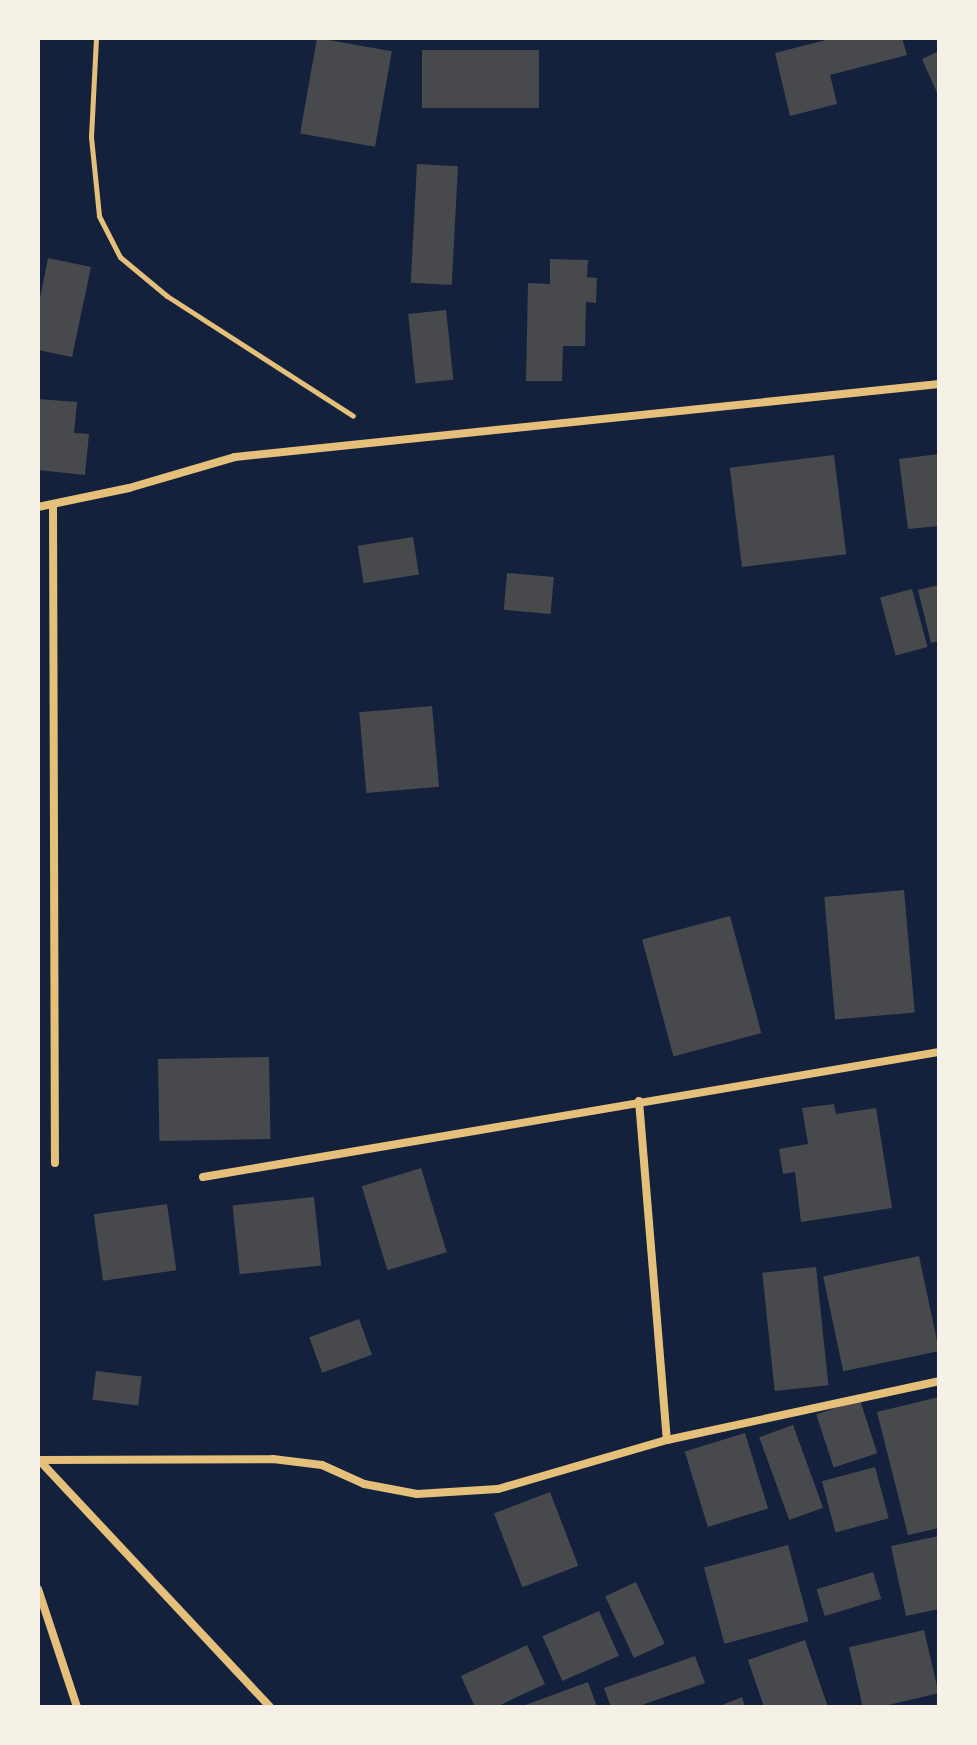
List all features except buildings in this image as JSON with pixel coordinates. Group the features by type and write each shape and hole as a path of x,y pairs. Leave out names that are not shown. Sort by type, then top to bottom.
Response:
{"street":[{"path":"38,507 53,507 235,457 939,384"},
{"path":"53,507 55,1163"},
{"path":"203,1177 939,1052"},
{"path":"639,1101 667,1440"},
{"path":"38,1460 273,1459 322,1465 364,1484 417,1494 498,1489 667,1440 939,1381"},
{"path":"38,1460 270,1707"},
{"path":"38,1589 77,1707"}],"path":[{"path":"96,38 91,137 99,216 120,257 167,296 392,440"}]}
